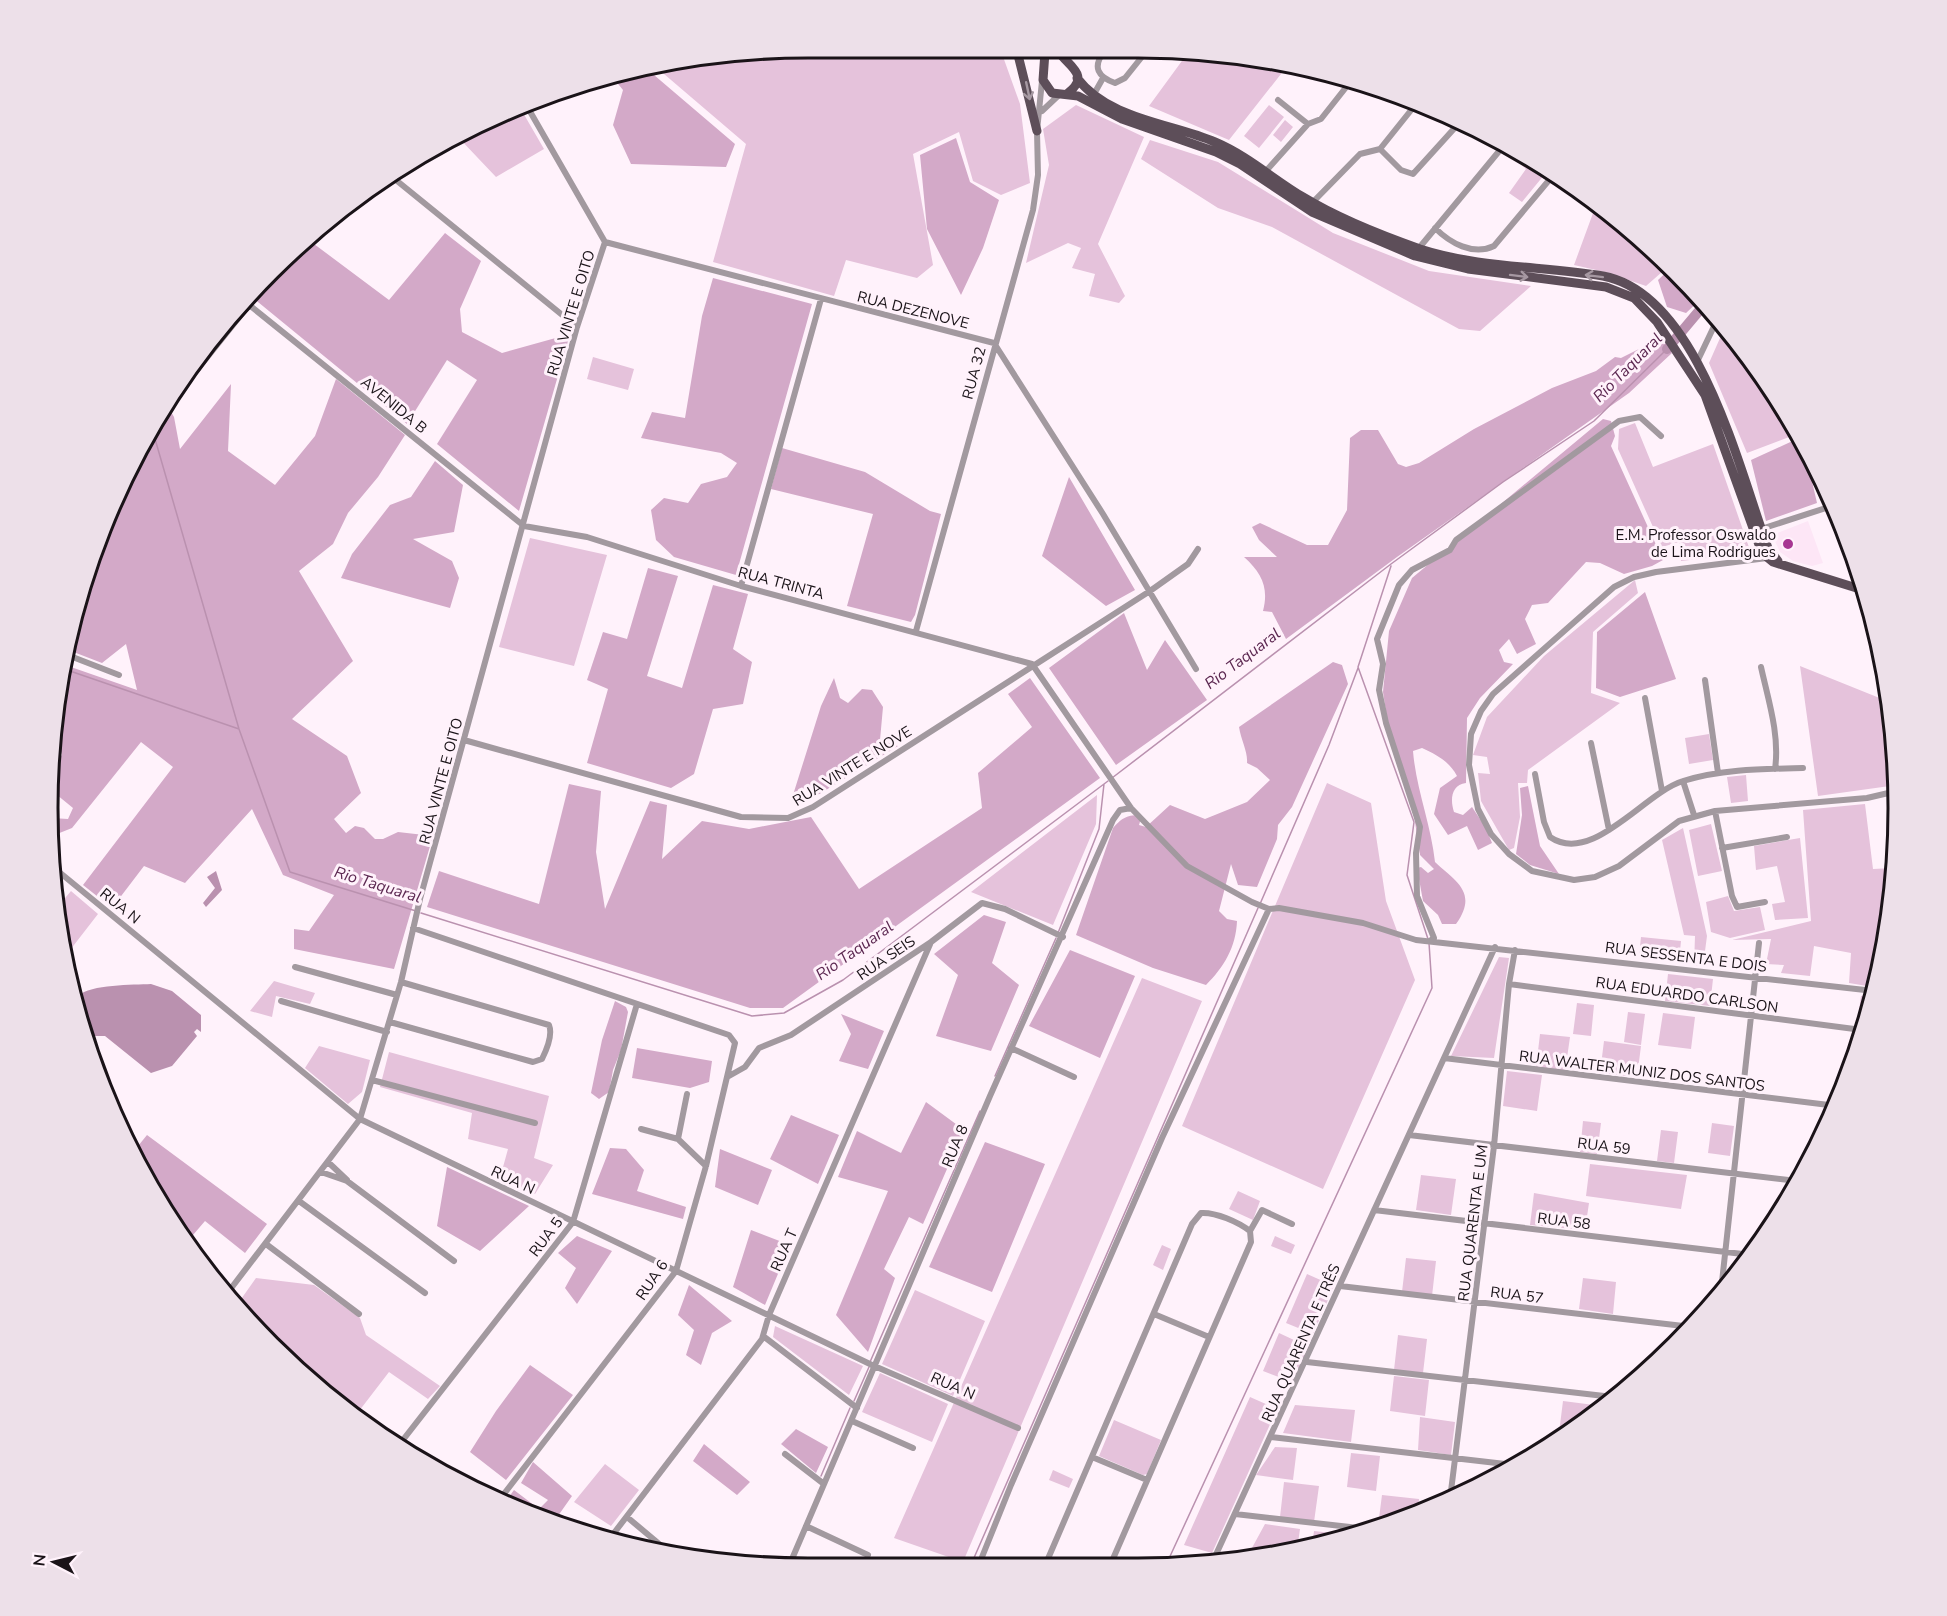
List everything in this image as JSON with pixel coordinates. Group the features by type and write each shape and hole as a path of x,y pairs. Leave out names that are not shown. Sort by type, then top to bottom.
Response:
{"main road":[{"path":"1019,58 1037,131"},
{"path":"1044,58 1043,72 1048,90 1129,122 1216,152 1240,164 1312,212 1415,256 1468,269 1597,285 1620,291 1645,307 1679,355 1711,408 1759,547 1767,558 1855,587"},
{"path":"1043,72 1058,58"},
{"path":"1063,94 1075,86 1077,78 1074,67 1064,58"},
{"path":"1077,78 1094,94 1124,111 1215,141 1266,171 1312,203 1419,248 1476,262 1616,280 1647,297 1675,329 1697,362 1717,402 1761,530 1770,551 1782,564"}],"street":[{"path":"1101,58 1097,67 1103,78 1115,83 1120,82 1141,58"},
{"name":"RUA 32","path":"916,631 994,343 1033,210 1038,175 1037,131 1043,72"},
{"path":"1094,94 1103,78"},
{"path":"1266,171 1308,124 1321,119 1344,87"},
{"path":"1038,120 1043,108 1063,94"},
{"path":"1278,100 1308,124"},
{"path":"1312,203 1360,154 1380,148 1411,110"},
{"path":"530,112 605,242"},
{"path":"1380,148 1401,170 1413,174 1454,129"},
{"path":"1419,248 1499,151"},
{"path":"398,181 577,327"},
{"path":"1435,228 1460,246 1477,250 1488,249 1501,238 1548,181"},
{"name":"RUA DEZENOVE","path":"605,242 624,245 994,343"},
{"name":"RUA VINTE E OITO","path":"232,1287 360,1119 398,995 420,899 577,327 605,242"},
{"path":"741,586 821,299"},
{"name":"AVENIDA B","path":"252,306 524,526"},
{"path":"1697,362 1714,327"},
{"path":"994,343 1196,669"},
{"path":"1427,941 1434,938 1417,896 1415,882 1420,827 1407,782 1390,738 1379,690 1383,664 1377,639 1393,597 1399,585 1412,570 1450,550 1456,540 1530,484 1561,466 1619,422 1640,417 1661,436"},
{"path":"1761,530 1825,508"},
{"name":"RUA TRINTA","path":"524,526 586,537 741,586 916,631 1032,664"},
{"name":"RUA VINTE E NOVE","path":"464,740 741,817 788,819 813,807 1032,664 1149,591 1188,564 1198,549"},
{"path":"1767,558 1656,572 1634,577 1614,587 1492,694 1471,734 1469,765 1478,809 1491,834 1519,863 1532,871 1574,880 1595,877 1619,866 1672,826 1694,815 1715,811 1867,798 1888,793"},
{"path":"74,658 119,675"},
{"name":"RUA SESSENTA E DOIS","path":"1032,664 1131,808 1187,866 1269,909 1279,908 1363,923 1427,941 1866,990"},
{"path":"1761,667 1777,749 1775,769"},
{"path":"1705,680 1718,773"},
{"path":"1645,698 1662,791"},
{"path":"1591,743 1609,830"},
{"path":"1535,774 1544,822 1550,837 1564,844 1575,844 1595,839 1662,791 1683,781 1718,773 1803,768"},
{"path":"1683,781 1694,815"},
{"name":"RUA 8","path":"793,1557 852,1421 854,1406 1059,935 1113,820 1120,810 1131,808"},
{"path":"1715,811 1732,896 1737,907 1765,902"},
{"path":"1722,848 1787,837"},
{"name":"RUA N","path":"62,874 360,1119 872,1365 1018,1428"},
{"name":"RUA SEIS","path":"729,1076 745,1067 759,1048 791,1035 931,942 978,904 985,902 1005,909 1059,935"},
{"path":"982,1558 1162,1138 1269,909"},
{"path":"413,928 637,1004"},
{"name":"RUA T","path":"615,1532 764,1336 769,1315 931,942"},
{"path":"1722,1278 1759,943"},
{"name":"RUA QUARENTA E TRÊS","path":"1217,1553 1307,1362 1495,947"},
{"name":"RUA QUARENTA E UM","path":"1451,1488 1494,1146 1509,984 1515,950"},
{"path":"295,967 398,995"},
{"path":"390,1022 533,1062 542,1059 545,1053 551,1031 549,1024 401,982"},
{"name":"RUA EDUARDO CARLSON","path":"1509,984 1855,1029"},
{"path":"280,1000 387,1032"},
{"name":"RUA 6","path":"505,1493 676,1271 706,1166 736,1047 729,1035 637,1004"},
{"name":"RUA 5","path":"404,1439 573,1222 637,1004"},
{"path":"1011,1048 1074,1077"},
{"name":"RUA WALTER MUNIZ DOS SANTOS","path":"1444,1058 1827,1105"},
{"path":"372,1080 535,1123"},
{"path":"678,1139 687,1094"},
{"path":"641,1130 678,1139 706,1166"},
{"name":"RUA 59","path":"1409,1135 1789,1180"},
{"path":"328,1162 347,1181 453,1261"},
{"path":"321,1172 347,1181"},
{"path":"299,1202 425,1293"},
{"path":"1250,1231 1262,1210 1292,1224"},
{"name":"RUA 58","path":"1374,1210 1741,1254"},
{"path":"1048,1558 1197,1216 1201,1212 1209,1212 1250,1231 1252,1236 1249,1248 1113,1558"},
{"path":"266,1244 359,1314"},
{"name":"RUA 57","path":"1340,1286 1681,1326"},
{"path":"1154,1314 1209,1337"},
{"path":"764,1336 854,1406"},
{"path":"1307,1362 1604,1396"},
{"path":"852,1421 913,1448"},
{"path":"1271,1437 1501,1464"},
{"path":"784,1454 824,1484"},
{"path":"1092,1457 1147,1480"},
{"path":"1235,1514 1350,1527"},
{"path":"627,1517 657,1542"},
{"path":"806,1526 868,1555"}],"shaded area":[{"path":"1004,58 1020,104 1030,183 1001,195 973,181 959,132 913,154 933,265 917,278 846,260 834,296 713,262 746,144 663,73 759,60"},
{"path":"1183,60 1282,73 1229,140 1149,106"},
{"path":"654,75 735,144 726,167 631,164 613,125 623,90 617,83"},
{"path":"1076,105 1144,137 1098,244 1125,296 1119,303 1089,296 1095,274 1072,268 1081,248 1068,243 1026,263 1049,165 1043,129"},
{"path":"1269,105 1284,117 1259,148 1244,136"},
{"path":"524,115 544,149 496,177 464,143"},
{"path":"1285,120 1293,127 1281,142 1273,135"},
{"path":"956,138 970,182 999,200 983,248 961,295 927,229 920,155"},
{"path":"1150,140 1218,162 1333,233 1429,271 1531,286 1480,331 1459,329 1272,227 1218,208 1141,159"},
{"path":"1517,161 1542,177 1522,202 1509,193 1526,169"},
{"path":"1593,212 1662,272 1646,286 1605,272 1574,265"},
{"path":"445,233 481,261 460,309 462,332 502,353 570,334 519,511 437,444 477,380 447,360 407,424 256,301 314,244 389,300"},
{"path":"1665,274 1695,305 1686,313 1667,307 1658,280"},
{"path":"713,278 812,304 736,575 674,557 656,540 651,510 664,498 688,503 701,484 727,477 737,463 721,453 641,438 652,412 685,418 702,316"},
{"path":"1721,336 1762,392 1790,437 1747,453 1709,363"},
{"path":"1659,339 1672,353 1629,393 1397,557 1286,639 1272,612 1263,611 1265,595 1260,575 1244,557 1277,557 1259,540 1252,527 1260,523 1307,545 1328,545 1347,510 1350,438 1361,430 1378,430 1398,464 1406,467 1419,463 1474,429 1552,388 1596,371 1615,357 1621,358"},
{"path":"593,357 634,369 628,390 587,379"},
{"path":"336,379 405,435 378,477 348,513 333,544 299,571 353,661 292,719 347,756 361,793 334,819 346,833 355,826 364,828 375,839 383,839 398,832 433,836 394,969 294,949 294,929 309,931 334,895 283,875 252,809 185,883 144,866 112,908 83,885 173,767 141,742 72,828 59,833 58,818 68,819 73,808 58,796 65,710 72,667 137,690 126,644 102,663 75,653 84,614 98,567 116,521 136,477 172,413 180,449 231,384 228,451 275,485 315,436"},
{"path":"1603,419 1611,421 1615,436 1611,446 1663,560 1652,566 1624,574 1600,563 1586,562 1548,603 1532,605 1525,619 1536,644 1517,654 1509,639 1499,650 1504,662 1513,664 1480,698 1467,718 1466,783 1457,787 1452,798 1454,812 1463,815 1472,807 1486,828 1492,843 1478,850 1467,826 1448,835 1434,814 1440,788 1457,776 1450,766 1438,756 1422,748 1413,751 1435,862 1462,888 1465,895 1463,913 1456,924 1442,924 1438,915 1423,901 1417,868 1421,867 1428,873 1434,869 1420,855 1410,789 1390,738 1383,692 1389,631 1412,578"},
{"path":"1635,423 1653,467 1713,444 1751,553 1681,561 1679,542 1662,547 1618,449 1619,429"},
{"path":"1792,441 1811,477 1817,503 1766,521 1751,460"},
{"path":"782,448 865,472 930,511 941,514 915,615 911,622 847,606 873,514 771,489"},
{"path":"435,461 463,485 454,532 413,539 452,561 459,578 450,608 341,578 352,554 390,505 411,497"},
{"path":"1069,477 1135,590 1106,606 1042,556"},
{"path":"1808,521 1823,563 1812,566 1793,561 1780,552 1772,535"},
{"path":"530,538 607,555 574,666 499,647"},
{"path":"648,568 678,576 647,676 682,688 713,585 748,594 733,649 752,662 743,704 713,709 694,774 671,788 587,763 608,689 587,680 603,632 627,639"},
{"path":"1635,580 1638,593 1593,632 1591,693 1620,703 1528,770 1527,783 1518,783 1520,817 1514,848 1509,850 1481,801 1478,773 1490,774 1487,757 1473,755 1487,717 1544,656"},
{"path":"1645,592 1676,679 1620,697 1596,688 1597,632"},
{"path":"1124,613 1147,670 1165,640 1207,700 1116,765 1049,668"},
{"path":"1333,662 1342,665 1348,684 1292,807 1278,825 1277,839 1257,887 1238,885 1231,864 1219,911 1227,919 1237,921 1236,930 1228,956 1206,985 1153,968 1076,935 1113,828 1126,817 1137,815 1142,815 1139,825 1146,827 1170,805 1205,819 1247,802 1270,780 1257,768 1247,763 1239,727"},
{"path":"1800,666 1880,698 1882,710 1888,786 1818,796"},
{"path":"834,678 840,698 848,703 862,689 872,690 883,707 880,740 898,746 803,804 793,795 821,706"},
{"path":"1030,678 1100,778 783,1008 750,1008 427,907 439,871 539,904 569,784 601,791 596,852 605,909 650,801 667,805 662,859 702,821 749,829 811,817 859,889 982,808 978,773 1032,727 1008,694"},
{"path":"1709,734 1713,760 1689,764 1685,738"},
{"path":"1746,775 1748,801 1731,803 1727,777"},
{"path":"1327,783 1371,803 1386,901 1415,980 1323,1189 1182,1126"},
{"path":"1528,786 1540,846 1559,874 1530,865 1516,854 1522,815 1520,788"},
{"path":"1097,795 1096,824 1053,925 971,892"},
{"path":"1865,804 1873,869 1886,868 1882,906 1867,986 1849,983 1851,953 1814,946 1810,976 1781,973 1784,965 1766,964 1771,939 1732,940 1811,921 1803,810"},
{"path":"1711,824 1722,871 1698,876 1689,830"},
{"path":"1683,828 1707,936 1703,966 1694,965 1695,936 1684,935 1662,840"},
{"path":"1800,838 1808,918 1775,920 1772,904 1785,902 1777,866 1756,870 1754,846"},
{"path":"216,871 222,890 206,907 203,903 215,888 207,877"},
{"path":"71,891 98,914 72,948 65,906 64,899"},
{"path":"1728,896 1734,911 1760,907 1765,930 1730,938 1711,932 1706,902"},
{"path":"984,915 1006,922 992,963 1019,985 991,1051 936,1036 958,975 934,954"},
{"path":"1641,937 1681,941 1679,962 1639,957"},
{"path":"1070,950 1135,976 1100,1058 1029,1026"},
{"path":"1499,957 1509,958 1494,1058 1451,1056"},
{"path":"1668,974 1713,979 1710,1006 1665,1001"},
{"path":"1142,978 1202,1001 965,1558 952,1558 894,1538"},
{"path":"274,981 315,993 310,1004 276,996 272,1017 250,1011"},
{"path":"151,984 172,991 201,1015 201,1032 197,1029 194,1032 197,1036 172,1066 151,1073 105,1036 94,1036 82,993 92,989"},
{"path":"1861,996 1864,996 1863,1002 1858,1019"},
{"path":"615,1001 626,1007 628,1012 621,1050 613,1070 609,1092 599,1099 591,1093 602,1040"},
{"path":"1577,1003 1594,1005 1591,1036 1573,1034"},
{"path":"1628,1012 1645,1014 1641,1045 1624,1042"},
{"path":"1663,1013 1695,1017 1691,1049 1658,1045"},
{"path":"841,1014 884,1031 868,1069 839,1061 851,1034"},
{"path":"1540,1034 1570,1037 1565,1072 1536,1068"},
{"path":"1604,1041 1641,1046 1637,1077 1600,1073"},
{"path":"319,1046 370,1060 362,1092 348,1104 305,1068"},
{"path":"637,1048 712,1061 709,1082 690,1088 632,1078"},
{"path":"389,1052 549,1096 534,1158 553,1165 535,1194 500,1178 508,1149 468,1139 472,1113 380,1087"},
{"path":"1507,1071 1542,1075 1537,1111 1503,1106"},
{"path":"926,1102 964,1130 923,1224 909,1217 884,1269 895,1278 868,1352 836,1315 888,1191 838,1177 857,1131 901,1153"},
{"path":"791,1115 839,1135 818,1184 770,1159"},
{"path":"1583,1121 1601,1123 1597,1154 1580,1152"},
{"path":"1712,1123 1734,1126 1730,1156 1708,1153"},
{"path":"1661,1130 1678,1132 1674,1163 1657,1161"},
{"path":"147,1135 267,1224 245,1253 205,1221 193,1235 159,1183 139,1145"},
{"path":"985,1142 1045,1164 992,1292 929,1267"},
{"path":"610,1148 626,1149 644,1170 637,1191 686,1207 683,1219 592,1194"},
{"path":"720,1149 772,1170 758,1205 715,1187"},
{"path":"1590,1164 1687,1175 1681,1209 1586,1196"},
{"path":"447,1167 529,1206 480,1251 437,1226"},
{"path":"1421,1175 1456,1179 1451,1215 1416,1210"},
{"path":"1238,1191 1260,1201 1253,1220 1229,1209"},
{"path":"1534,1193 1589,1203 1585,1230 1530,1225"},
{"path":"751,1230 790,1245 765,1305 733,1287"},
{"path":"577,1236 612,1251 577,1304 565,1288 576,1268 558,1253"},
{"path":"1275,1236 1295,1245 1291,1254 1271,1246"},
{"path":"1162,1245 1171,1249 1163,1270 1153,1265"},
{"path":"1406,1258 1436,1261 1432,1296 1402,1292"},
{"path":"1307,1274 1334,1286 1313,1334 1286,1323"},
{"path":"256,1278 314,1285 360,1318 366,1335 440,1386 428,1399 389,1372 361,1409 314,1372 241,1299"},
{"path":"1583,1278 1616,1282 1613,1314 1579,1309"},
{"path":"689,1285 732,1321 712,1333 701,1365 686,1355 694,1330 678,1315"},
{"path":"915,1290 985,1321 953,1396 882,1364"},
{"path":"775,1326 863,1366 849,1395 773,1337"},
{"path":"1279,1333 1309,1347 1292,1382 1263,1371"},
{"path":"1398,1335 1427,1339 1423,1373 1394,1370"},
{"path":"530,1365 573,1395 506,1480 470,1452 496,1411"},
{"path":"880,1373 948,1404 932,1442 862,1412"},
{"path":"1394,1376 1429,1380 1425,1416 1390,1411"},
{"path":"1250,1397 1277,1409 1212,1553 1184,1545"},
{"path":"1563,1401 1592,1405 1560,1428"},
{"path":"1295,1405 1355,1410 1351,1442 1283,1433"},
{"path":"1420,1417 1455,1422 1451,1455 1418,1450"},
{"path":"1114,1420 1161,1440 1147,1474 1143,1475 1099,1456"},
{"path":"796,1429 828,1447 816,1473 781,1444"},
{"path":"704,1444 750,1482 737,1495 693,1461"},
{"path":"1275,1447 1297,1448 1293,1480 1256,1475"},
{"path":"1351,1453 1380,1456 1376,1491 1347,1487"},
{"path":"533,1462 572,1496 559,1515 540,1508 548,1500 521,1483"},
{"path":"605,1464 639,1490 611,1526 574,1502"},
{"path":"1053,1470 1073,1479 1069,1488 1049,1480"},
{"path":"1284,1482 1319,1486 1314,1522 1280,1517"},
{"path":"514,1490 534,1505 510,1495"},
{"path":"1382,1495 1419,1499 1419,1503 1379,1518"},
{"path":"1265,1524 1300,1529 1298,1540 1252,1549"},
{"path":"1314,1531 1330,1533 1313,1537"}],"waterway":[{"name":"Rio Taquaral","path":"1667,349 1700,310"},
{"name":"Rio Taquaral","path":"1112,778 1391,564 1503,482 1594,421 1667,349"},
{"name":"Rio Taquaral","path":"155,440 239,729 290,872 416,911"},
{"path":"1391,566 1358,667 1414,822 1407,875 1428,939"},
{"path":"1260,904 1329,745 1358,668"},
{"path":"71,672 239,729"},
{"name":"Rio Taquaral","path":"421,913 752,1016 784,1013 843,980 1108,781"},
{"path":"1058,933 1099,829 1104,784"},
{"path":"974,1558 1258,908"},
{"path":"995,1076 1056,938"},
{"path":"1170,1557 1432,988 1429,943"},
{"path":"870,1362 980,1111"},
{"path":"854,1401 869,1367"},
{"path":"821,1476 850,1408"}],"place":[{"name":"E.M. Professor Oswaldo de Lima Rodrigues","path":"1788,544"}]}
